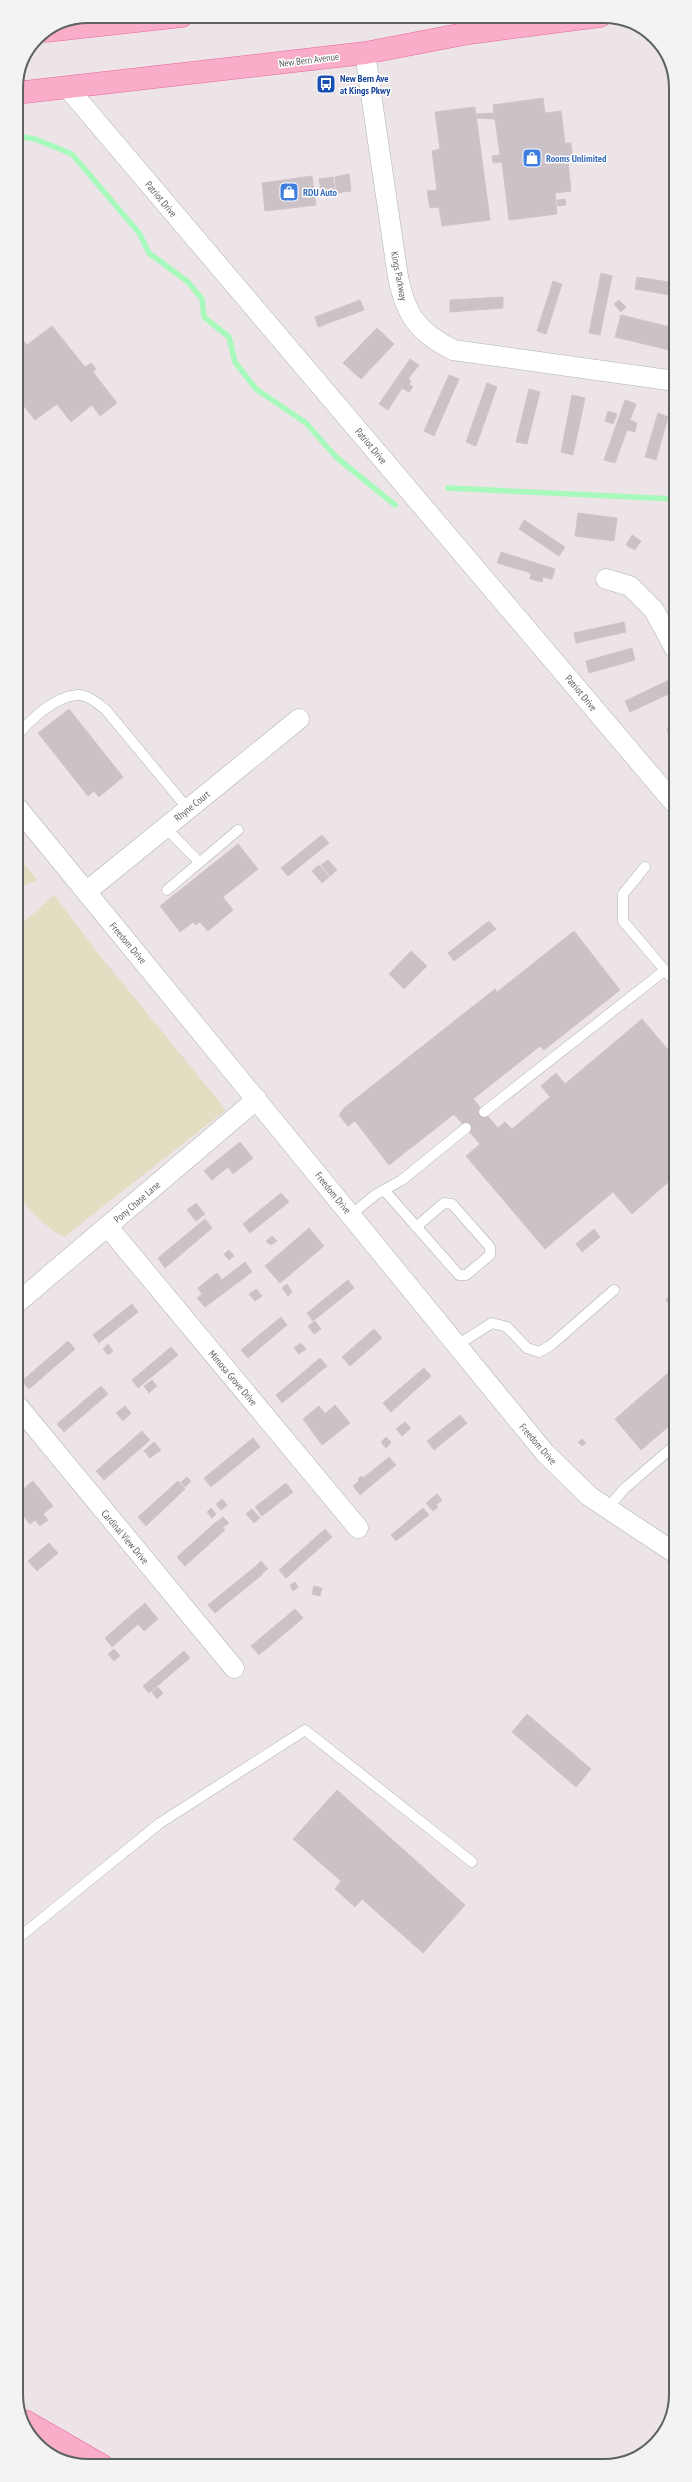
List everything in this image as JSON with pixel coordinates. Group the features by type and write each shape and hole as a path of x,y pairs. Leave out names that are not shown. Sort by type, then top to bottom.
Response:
{"main road":[{"path":"60,29 119,23"},
{"name":"New Bern Avenue","path":"23,92 365,53 469,33 546,23"},
{"path":"31,2425 91,2459"}],"street":[{"name":"Kings Parkway","path":"365,53 398,277 403,301 414,322 431,339 453,350 669,380"},
{"name":"Patriot Drive","path":"67,87 669,797"},
{"path":"606,579 630,586 654,610 669,638"},
{"name":"Rhyne Court","path":"86,892 298,719"},
{"name":"Freedom Drive","path":"23,815 257,1099 545,1454 589,1496 669,1549"},
{"name":"Pony Chase Lane","path":"23,1298 257,1099"},
{"name":"Mimosa Grove Drive","path":"108,1227 358,1528"},
{"name":"Cardinal View Drive","path":"23,1412 234,1668"}],"lane":[{"path":"23,728 57,701 77,694 92,699 106,710 188,809"},
{"path":"165,827 199,862"},
{"path":"167,890 238,830"},
{"path":"645,867 623,894 623,921 669,976"},
{"path":"484,1112 664,971"},
{"path":"351,1215 384,1190 402,1180 466,1128"},
{"path":"384,1190 416,1227 459,1275 466,1275 490,1255 490,1247 452,1204 444,1203 416,1227"},
{"path":"456,1346 492,1323 507,1327 527,1348 539,1352 550,1346 614,1290"},
{"path":"607,1509 624,1489 669,1450"},
{"path":"23,1934 160,1823 305,1730 472,1862"}],"shaded area":[{"path":"23,863 37,880 23,886"},
{"path":"54,895 98,953 226,1110 64,1237 38,1218 23,1201 23,923"}],"building":[{"name":"Rooms Unlimited","path":"543,98 545,113 561,111 565,143 571,143 573,161 568,161 571,191 555,193 557,214 509,220 502,162 493,163 492,156 500,155 493,105"},
{"path":"475,107 490,220 442,226 439,207 430,208 427,191 437,190 432,151 440,149 435,112"},
{"path":"495,113 495,119 477,118 476,114"},
{"path":"349,174 351,191 337,193 335,177"},
{"name":"RDU Auto","path":"312,176 316,205 265,211 262,183"},
{"path":"333,177 336,193 322,196 319,179"},
{"path":"565,199 566,205 558,206 557,200"},
{"path":"601,273 612,276 600,335 589,333"},
{"path":"637,277 669,282 669,295 635,289"},
{"path":"553,281 562,284 546,334 537,331"},
{"path":"503,297 503,308 450,312 450,300"},
{"path":"360,300 364,310 318,327 315,317"},
{"path":"619,300 626,307 621,312 614,304"},
{"path":"621,315 669,327 669,350 615,337"},
{"path":"52,326 85,367 91,363 96,369 93,372 117,403 100,416 92,405 71,422 57,404 35,420 23,405 23,340 27,345"},
{"path":"377,328 394,344 361,379 343,363"},
{"path":"410,359 419,365 408,379 411,381 409,384 413,387 409,392 402,388 388,410 379,404"},
{"path":"449,375 459,379 434,436 424,431"},
{"path":"487,383 497,387 476,446 466,442"},
{"path":"529,389 540,392 527,444 516,442"},
{"path":"572,395 585,398 573,455 561,452"},
{"path":"625,400 636,404 630,420 637,423 635,432 627,430 615,463 604,460"},
{"path":"608,411 617,414 613,424 605,421"},
{"path":"658,413 668,417 656,460 645,457"},
{"path":"578,513 617,518 614,541 575,536"},
{"path":"524,520 565,547 559,556 519,529"},
{"path":"632,535 641,541 635,550 626,545"},
{"path":"501,552 555,569 552,579 543,577 542,582 530,579 531,573 497,563"},
{"path":"624,622 626,632 576,643 574,633"},
{"path":"632,648 635,660 589,673 586,661"},
{"path":"669,680 669,694 630,712 625,701"},
{"path":"69,709 123,777 99,797 94,791 88,796 38,733"},
{"path":"322,835 329,843 288,876 281,868"},
{"path":"238,844 258,869 223,897 233,910 208,931 200,922 196,925 193,922 180,932 160,906"},
{"path":"328,860 337,870 330,876 321,865"},
{"path":"319,865 329,877 322,883 312,871"},
{"path":"489,921 496,929 454,961 448,953"},
{"path":"574,931 620,990 544,1050 540,1046 473,1099 498,1128 505,1122 512,1129 550,1097 541,1086 556,1073 565,1084 642,1019 669,1051 669,1181 632,1214 613,1192 545,1249 466,1156 480,1144 454,1114 389,1165 355,1121 348,1126 339,1115 344,1108 495,989 497,992"},
{"path":"411,951 427,966 404,989 389,974"},
{"path":"240,1142 253,1158 233,1174 228,1167 212,1180 204,1171"},
{"path":"281,1193 289,1202 250,1233 243,1224"},
{"path":"196,1203 205,1214 196,1221 187,1210"},
{"path":"205,1219 212,1228 165,1268 158,1258"},
{"path":"309,1228 324,1246 280,1283 265,1266"},
{"path":"594,1229 600,1237 582,1252 576,1244"},
{"path":"272,1236 277,1241 271,1245 266,1241"},
{"path":"229,1250 234,1256 229,1260 224,1254"},
{"path":"245,1262 252,1272 205,1307 197,1298 202,1294 198,1288 217,1273 222,1280"},
{"path":"348,1280 354,1288 313,1321 307,1313"},
{"path":"287,1284 292,1292 288,1296 282,1288"},
{"path":"256,1289 262,1296 255,1301 249,1294"},
{"path":"669,1296 669,1303 666,1300"},
{"path":"132,1304 138,1312 99,1343 93,1335"},
{"path":"281,1317 287,1325 248,1358 241,1350"},
{"path":"315,1321 321,1329 314,1334 308,1326"},
{"path":"374,1329 382,1338 350,1366 342,1357"},
{"path":"68,1341 75,1349 29,1389 23,1380"},
{"path":"301,1343 306,1349 299,1354 294,1348"},
{"path":"108,1344 113,1351 108,1355 103,1349"},
{"path":"171,1347 178,1355 138,1388 132,1380"},
{"path":"320,1358 327,1366 282,1403 276,1395"},
{"path":"424,1368 431,1376 391,1412 383,1403"},
{"path":"669,1372 669,1426 641,1450 615,1419"},
{"path":"152,1380 157,1386 149,1393 144,1386"},
{"path":"101,1386 108,1394 64,1432 57,1424"},
{"path":"335,1405 350,1423 322,1445 303,1419 319,1406 325,1414"},
{"path":"125,1406 131,1413 123,1421 116,1413"},
{"path":"460,1415 467,1423 434,1450 427,1441"},
{"path":"405,1422 411,1428 402,1436 396,1429"},
{"path":"142,1431 150,1440 104,1480 96,1471"},
{"path":"386,1437 391,1442 386,1448 381,1442"},
{"path":"253,1438 260,1447 211,1487 204,1478"},
{"path":"582,1439 586,1443 582,1446 578,1442"},
{"path":"154,1442 161,1450 150,1458 144,1451"},
{"path":"389,1457 396,1465 360,1495 353,1486 359,1481 358,1479 362,1476 363,1478"},
{"path":"187,1477 191,1481 185,1487 181,1482"},
{"path":"33,1481 53,1506 43,1514 48,1520 40,1526 35,1520 30,1524 23,1515 23,1489"},
{"path":"178,1481 185,1489 146,1526 138,1517"},
{"path":"286,1483 293,1492 262,1516 255,1507"},
{"path":"437,1494 442,1500 436,1505 438,1507 433,1511 426,1503"},
{"path":"222,1499 227,1505 221,1510 216,1504"},
{"path":"211,1508 216,1514 212,1518 207,1512"},
{"path":"423,1508 429,1515 396,1541 391,1535"},
{"path":"252,1509 260,1518 254,1523 246,1514"},
{"path":"223,1517 229,1523 223,1527 218,1521"},
{"path":"217,1521 225,1530 185,1566 177,1557"},
{"path":"325,1529 332,1537 286,1578 279,1570"},
{"path":"49,1543 58,1553 37,1571 28,1561"},
{"path":"261,1561 268,1569 262,1573 256,1566"},
{"path":"256,1566 263,1574 215,1613 208,1605"},
{"path":"295,1582 298,1587 293,1591 290,1585"},
{"path":"314,1586 322,1588 320,1596 312,1594"},
{"path":"145,1603 158,1619 144,1631 138,1624 112,1647 105,1638"},
{"path":"295,1609 303,1618 259,1655 251,1646"},
{"path":"114,1649 120,1656 114,1661 108,1654"},
{"path":"184,1651 190,1658 149,1693 143,1686"},
{"path":"158,1687 163,1693 157,1699 152,1692"},
{"path":"527,1714 591,1769 576,1787 512,1732"},
{"path":"337,1790 465,1905 423,1953 362,1899 355,1907 335,1889 341,1881 293,1839"}],"waterway":[{"path":"23,137 35,139 72,154 139,233 149,253 188,282 202,299 204,317 229,337 235,362 256,389 306,423 336,457 395,505"},
{"path":"448,488 669,499"}],"place":[{"name":"New Bern Ave at Kings Pkwy","path":"326,84"},
{"name":"Rooms Unlimited","path":"532,158"},
{"name":"RDU Auto","path":"289,192"}]}
